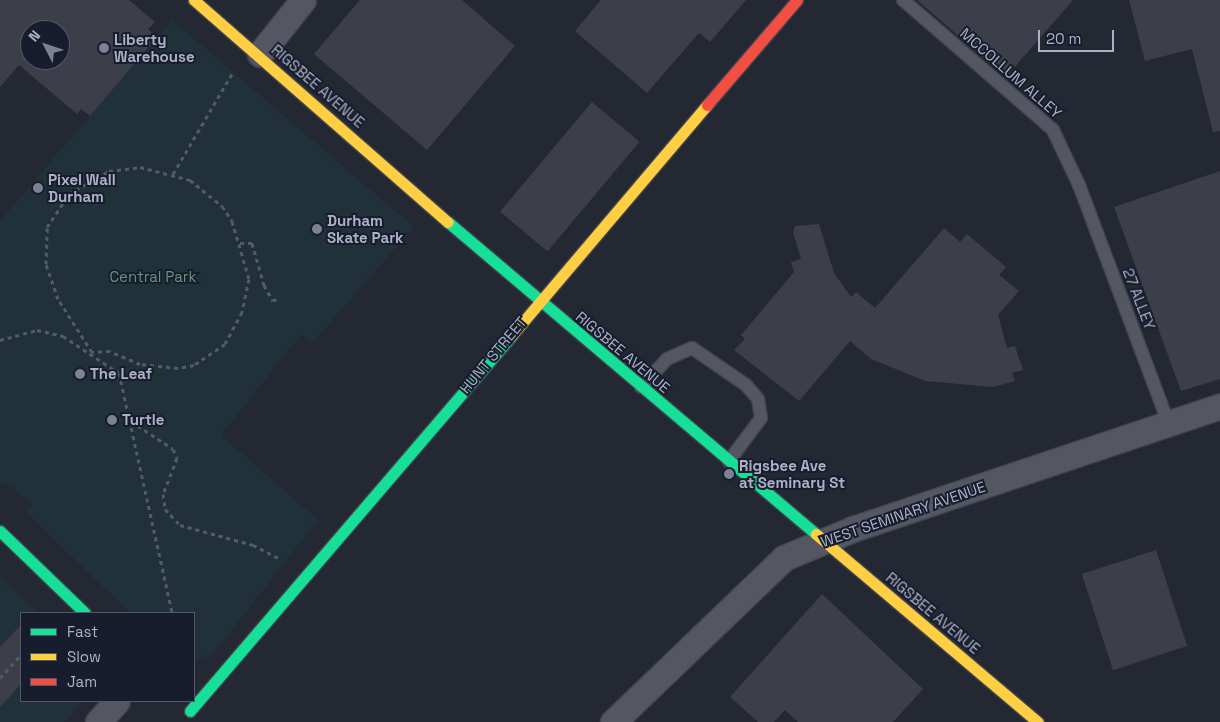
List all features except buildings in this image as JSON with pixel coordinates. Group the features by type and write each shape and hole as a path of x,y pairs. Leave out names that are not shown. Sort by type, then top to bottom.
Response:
{"street":[{"name":"RIGSBEE AVENUE","path":"194,0 260,54 539,301 1038,722"},
{"path":"260,54 303,0"},
{"name":"HUNT STREET","path":"190,711 797,0"},
{"name":"WEST SEMINARY AVENUE","path":"613,722 770,568 822,540 1220,406"},
{"path":"0,531 85,612"},
{"path":"98,722 116,702"},
{"path":"179,702 201,722"}],"lane":[{"name":"MCCOLLUM ALLEY","path":"903,0 1052,130 1079,185"},
{"name":"27 ALLEY","path":"1079,185 1169,424"},
{"path":"641,387 667,359 692,348 746,385 758,399 761,418 729,461"}],"path":[{"path":"173,174 233,72"},
{"path":"140,166 190,180 222,206 240,243 249,279 242,312 229,338 212,355 194,365 159,369 110,351 92,352 58,299 46,264 44,245 56,208 81,183 109,170 140,166"},
{"path":"240,243 252,243 264,285 273,301 280,297"},
{"path":"0,340 37,330 63,336 92,352 124,380 138,466 172,612"},
{"path":"130,420 173,449 177,458 163,494 165,509 180,525 253,545 281,559"},
{"path":"0,678 20,657"}],"green space":[{"name":"Central Park","path":"172,20 414,227 313,342 301,334 221,435 318,520 213,654 195,661 195,612 129,612 26,512 32,505 14,488 0,483 0,221"},
{"path":"0,577 37,612 20,612 20,702 83,702 64,722 0,722"}],"traffic: fast":[{"path":"448,222 816,534"},
{"path":"190,711 511,336"},
{"path":"0,531 84,612"}],"traffic: slow":[{"path":"194,0 448,222"},
{"path":"511,336 707,105"},
{"path":"816,534 1038,722"}],"traffic: jam":[{"path":"707,105 797,0"}],"place":[{"name":"Liberty Warehouse","path":"104,48"},
{"name":"Pixel Wall Durham","path":"38,188"},
{"name":"Durham Skate Park","path":"317,229"},
{"name":"The Leaf","path":"80,374"},
{"name":"Turtle","path":"112,420"},
{"name":"Rigsbee Ave at Seminary St","path":"729,474"}]}
